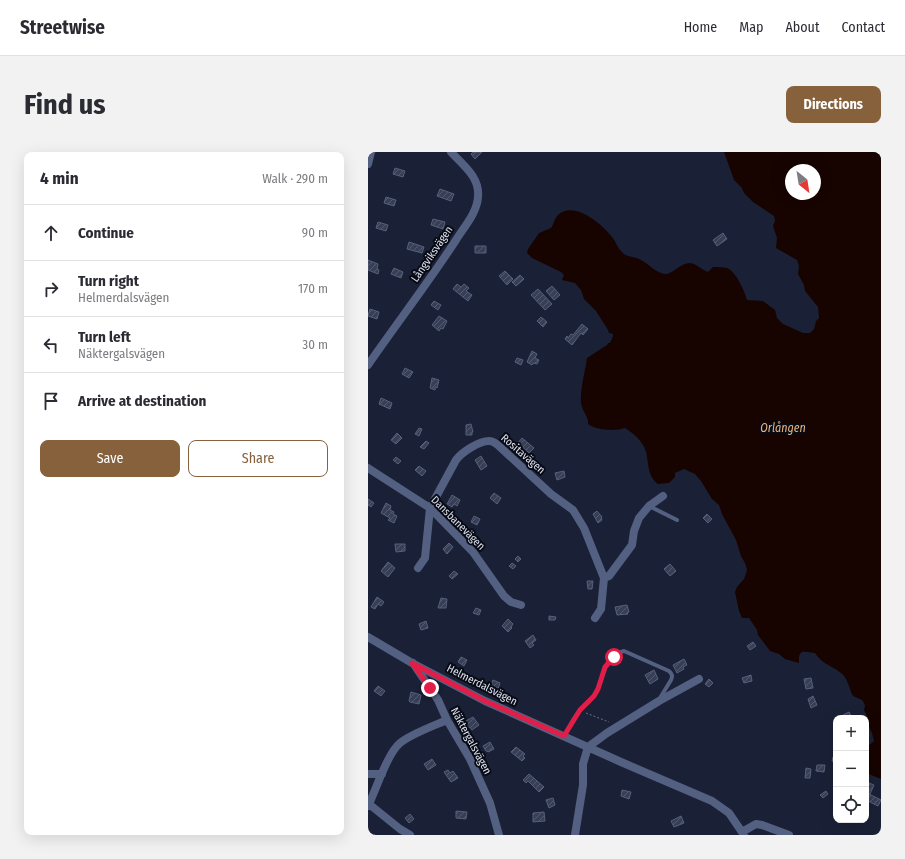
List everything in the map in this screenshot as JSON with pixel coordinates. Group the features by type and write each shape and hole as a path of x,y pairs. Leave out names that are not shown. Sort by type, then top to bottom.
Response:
{"street":[{"path":"368,164 371,152"},
{"name":"Långviksvägen","path":"368,365 446,254 476,208 478,189 474,178 451,152"},
{"name":"Rositavägen","path":"418,568 425,558 430,508 456,460 460,454 484,441 491,441 500,447 551,494 573,510 584,528 604,578 601,609 595,618"},
{"name":"Dansbanevägen","path":"368,468 430,508 473,552 504,596 511,602 521,605"},
{"path":"604,578 609,576 632,545 634,531 639,518 649,506 663,496"},
{"name":"Helmerdalsvägen","path":"368,637 412,663 485,701 712,801 729,813 743,834 756,824 789,835"},
{"name":"Näktergalsvägen","path":"412,663 438,700 447,720 470,759 490,803 499,835"},
{"path":"575,835 583,785 583,764 588,747 658,701 699,679"},
{"path":"410,835 368,805 391,754 400,743 447,720"},
{"path":"368,774 382,774"}],"lane":[{"path":"649,506 677,520"},
{"path":"564,736 580,710 594,696 598,689 605,667 619,652 624,651 672,673 671,680 658,701"}],"path":[{"path":"580,710 619,726"}],"water":[{"name":"Orlången","path":"724,152 881,152 881,779 869,774 869,745 874,741 869,727 869,715 866,715 864,710 865,706 862,700 853,696 843,675 824,662 815,653 802,652 799,658 799,663 785,659 779,654 770,651 758,635 757,630 749,618 742,618 735,592 737,587 744,579 747,570 745,563 719,505 712,499 701,481 695,474 684,469 675,473 675,477 669,483 658,484 654,481 650,473 645,448 635,435 625,428 606,430 588,424 581,403 582,386 587,358 610,343 613,334 609,333 596,311 584,299 581,290 575,283 562,280 564,275 561,272 532,258 527,253 528,249 539,233 551,228 558,215 565,211 572,210 595,220 602,226 624,254 639,259 662,273 668,274 683,265 690,263 708,272 713,267 727,268 737,277 747,300 763,301 775,310 777,318 783,324 803,333 810,333 814,329 816,321 819,318 818,307 805,291 804,285 798,274 799,266 797,260 776,248 777,238 773,226 775,221 774,216 753,202 744,193 742,188 734,180"}],"building":[{"path":"473,152 482,152 475,159 471,154"},
{"path":"395,168 405,171 403,177 393,174"},
{"path":"440,189 454,194 451,201 437,196"},
{"path":"386,197 396,200 394,206 384,203"},
{"path":"433,219 445,222 443,229 431,225"},
{"path":"378,222 388,225 386,231 376,228"},
{"path":"723,233 727,239 717,246 713,240"},
{"path":"409,242 424,247 422,253 407,249"},
{"path":"475,246 486,246 486,253 475,253"},
{"path":"368,260 378,264 378,274 368,270"},
{"path":"394,268 403,272 401,278 391,274"},
{"path":"505,271 513,279 507,285 499,276"},
{"path":"520,275 524,279 516,286 512,282"},
{"path":"457,284 461,287 464,284 469,288 466,291 472,295 468,301 453,289"},
{"path":"552,286 560,295 554,300 546,291"},
{"path":"538,289 552,304 545,310 531,295"},
{"path":"434,301 441,305 438,310 431,305"},
{"path":"370,309 379,312 377,319 368,316"},
{"path":"439,316 447,321 443,329 441,328 439,331 432,325"},
{"path":"541,317 547,322 543,327 537,321"},
{"path":"582,324 588,329 583,335 581,333 572,345 565,339 571,334 573,335"},
{"path":"532,351 537,354 535,358 539,360 537,364 533,363 532,365 527,362"},
{"path":"517,358 523,360 521,365 515,362"},
{"path":"405,368 413,372 409,378 402,374"},
{"path":"432,378 439,380 435,390 430,388"},
{"path":"381,398 392,403 390,409 379,404"},
{"path":"471,424 473,432 472,435 466,435 466,425"},
{"path":"419,428 422,429 419,436 415,434"},
{"path":"397,433 402,438 396,444 391,440"},
{"path":"522,438 534,448 529,453 518,443"},
{"path":"426,441 429,443 424,449 420,447"},
{"path":"481,456 487,466 481,470 475,460"},
{"path":"396,457 401,461 398,464 393,460"},
{"path":"419,466 426,471 422,476 415,470"},
{"path":"564,471 565,477 557,480 555,473"},
{"path":"494,493 501,498 497,504 490,498"},
{"path":"452,495 460,500 457,506 454,504 452,507 447,504"},
{"path":"368,499 374,503 371,507 368,505"},
{"path":"386,503 391,506 390,510 397,516 394,523 388,520 390,518 381,513"},
{"path":"597,511 602,517 602,520 598,523 593,514"},
{"path":"707,514 712,519 708,523 703,518"},
{"path":"474,516 480,519 477,525 471,522"},
{"path":"449,543 453,547 447,554 443,549"},
{"path":"395,544 405,544 405,551 396,552"},
{"path":"518,556 521,559 518,562 515,559"},
{"path":"388,562 395,568 388,577 381,571"},
{"path":"512,563 516,566 513,569 509,566"},
{"path":"670,564 676,571 670,576 664,569"},
{"path":"454,571 458,574 452,579 449,576"},
{"path":"587,581 593,581 592,589 588,589"},
{"path":"377,597 384,602 381,606 378,604 375,609 371,607"},
{"path":"441,598 447,599 446,608 438,608"},
{"path":"627,605 629,612 627,613 628,614 617,615 615,607"},
{"path":"476,608 481,610 479,615 473,613"},
{"path":"549,616 556,617 555,620 549,620"},
{"path":"508,619 513,624 511,627 512,628 508,632 502,626"},
{"path":"426,621 428,628 421,630 419,624"},
{"path":"533,635 536,640 532,643 534,645 530,648 525,641"},
{"path":"753,642 756,646 750,650 747,646"},
{"path":"461,657 467,660 464,666 458,662"},
{"path":"684,659 687,665 683,667 684,669 677,673 673,665"},
{"path":"654,670 658,679 650,684 645,675"},
{"path":"751,675 752,681 744,683 742,678"},
{"path":"811,678 813,688 806,689 804,679"},
{"path":"709,679 713,683 709,687 705,684"},
{"path":"493,680 500,683 498,689 496,687 494,690 490,688"},
{"path":"378,686 385,691 381,696 374,691"},
{"path":"411,692 421,695 419,704 409,701"},
{"path":"813,696 817,705 811,708 808,699"},
{"path":"849,712 850,715 843,715"},
{"path":"473,717 479,725 472,730 465,724 467,723 466,721"},
{"path":"490,742 494,749 488,752 483,746"},
{"path":"516,747 525,754 523,756 525,758 522,761 511,752"},
{"path":"432,759 436,765 428,770 424,764"},
{"path":"817,765 825,765 824,772 816,771"},
{"path":"806,768 811,769 810,778 805,778"},
{"path":"448,770 450,773 453,771 458,778 451,782 444,772"},
{"path":"529,774 544,787 539,792 528,781 526,783 523,780"},
{"path":"869,783 874,785 869,794"},
{"path":"622,790 631,792 629,799 621,796"},
{"path":"826,791 828,794 823,798 820,795"},
{"path":"869,794 881,800 878,806 869,802"},
{"path":"553,798 555,805 549,808 546,800"},
{"path":"456,811 467,812 466,819 456,818"},
{"path":"544,812 545,821 533,822 533,813"},
{"path":"410,814 414,819 409,823 405,818"},
{"path":"681,816 684,823 674,827 671,821"}],"route":[{"path":"430,688 412,663 434,673 485,701 564,736 580,710 594,696 598,689 605,667 614,657"}]}
